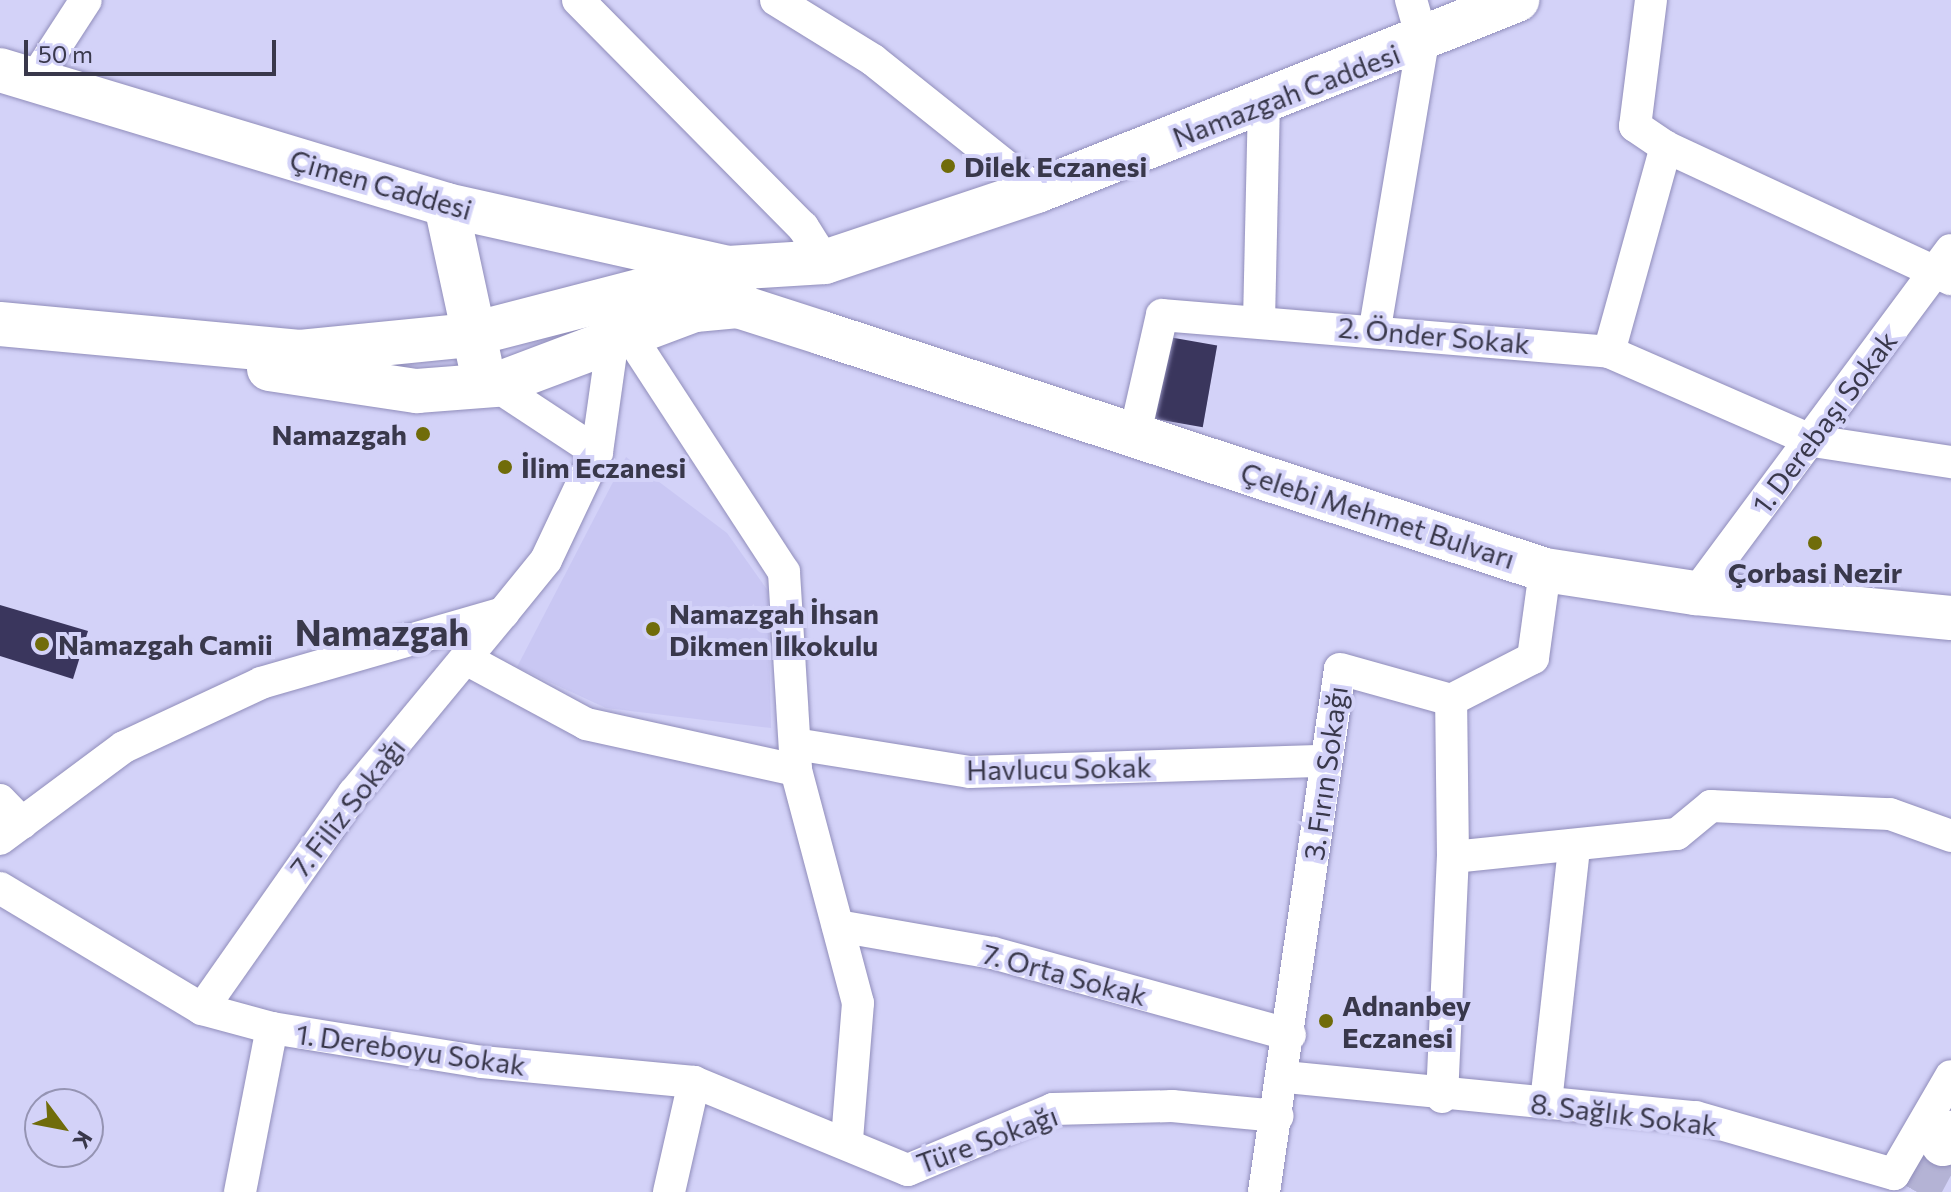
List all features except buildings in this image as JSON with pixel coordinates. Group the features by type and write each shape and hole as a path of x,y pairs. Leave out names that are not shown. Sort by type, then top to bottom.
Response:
{"main road":[{"name":"Namazgah Caddesi","path":"733,287 825,262 1037,191 1423,42 1517,0"},
{"name":"Çimen Caddesi","path":"17,75 446,205 733,287"},
{"path":"446,205 469,335 495,385"},
{"path":"0,324 145,341 300,352 469,335 733,287"},
{"path":"145,341 310,378 402,390 495,385 622,342 695,310 733,287"},
{"name":"Çelebi Mehmet Bulvarı","path":"733,287 822,333 1134,438 1545,570 1696,593 1951,618"}],"street":[{"path":"17,75 86,0"},
{"path":"578,0 803,227 825,262"},
{"path":"1375,328 1423,42 1411,0"},
{"path":"1651,0 1635,126 1666,147 1945,267"},
{"path":"791,6 873,60 1037,191"},
{"path":"1259,321 1264,103"},
{"path":"1609,352 1666,147"},
{"name":"1. Derebaşı Sokak","path":"1696,593 1945,267"},
{"name":"2. Önder Sokak","path":"1134,438 1162,315 1375,328 1609,352 1813,441 1951,462"},
{"path":"622,342 784,572 796,757 858,1003 847,1141"},
{"name":"7. Filiz Sokağı","path":"202,1009 279,892 546,560 597,452 622,342"},
{"path":"495,385 597,452"},
{"path":"1442,1097 1453,857 1451,700 1533,658 1545,570"},
{"path":"7,820 124,747 261,683 503,613"},
{"name":"Havlucu Sokak","path":"466,659 586,724 796,757 970,772 1325,761"},
{"name":"3. Fırın Sokağı","path":"1264,1192 1285,1077 1325,761 1340,669 1451,700"},
{"path":"1453,857 1574,848 1677,834 1711,806 1890,814 1951,836"},
{"path":"1546,1102 1574,848"},
{"name":"1. Dereboyu Sokak","path":"0,888 202,1009 272,1028 482,1062 694,1082 847,1141"},
{"name":"7. Orta Sokak","path":"838,926 993,953 1290,1035"},
{"path":"240,1192 272,1028"},
{"name":"8. Sağlık Sokak","path":"1285,1077 1442,1097 1546,1102 1696,1117 1894,1174 1951,1076"},
{"path":"669,1192 694,1082"},
{"name":"Türe Sokağı","path":"847,1141 914,1181 1053,1109 1172,1106 1278,1116"}],"shaded area":[{"name":"Namazgah İhsan Dikmen İlkokulu","path":"626,457 727,533 768,591 771,728 606,708 517,667"}],"tunnel":[{"path":"1917,1192 1943,1144"}],"place":[{"name":"Dilek Eczanesi","path":"948,166"},
{"name":"Namazgah","path":"423,434"},
{"name":"İlim Eczanesi","path":"505,467"},
{"name":"Çorbasi Nezir","path":"1815,543"},
{"name":"Namazgah İhsan Dikmen İlkokulu","path":"653,629"},
{"name":"Namazgah Camii","path":"42,644"},
{"name":"Adnanbey Eczanesi","path":"1326,1021"}],"district":[{"name":"Namazgah","path":"382,632"}]}
